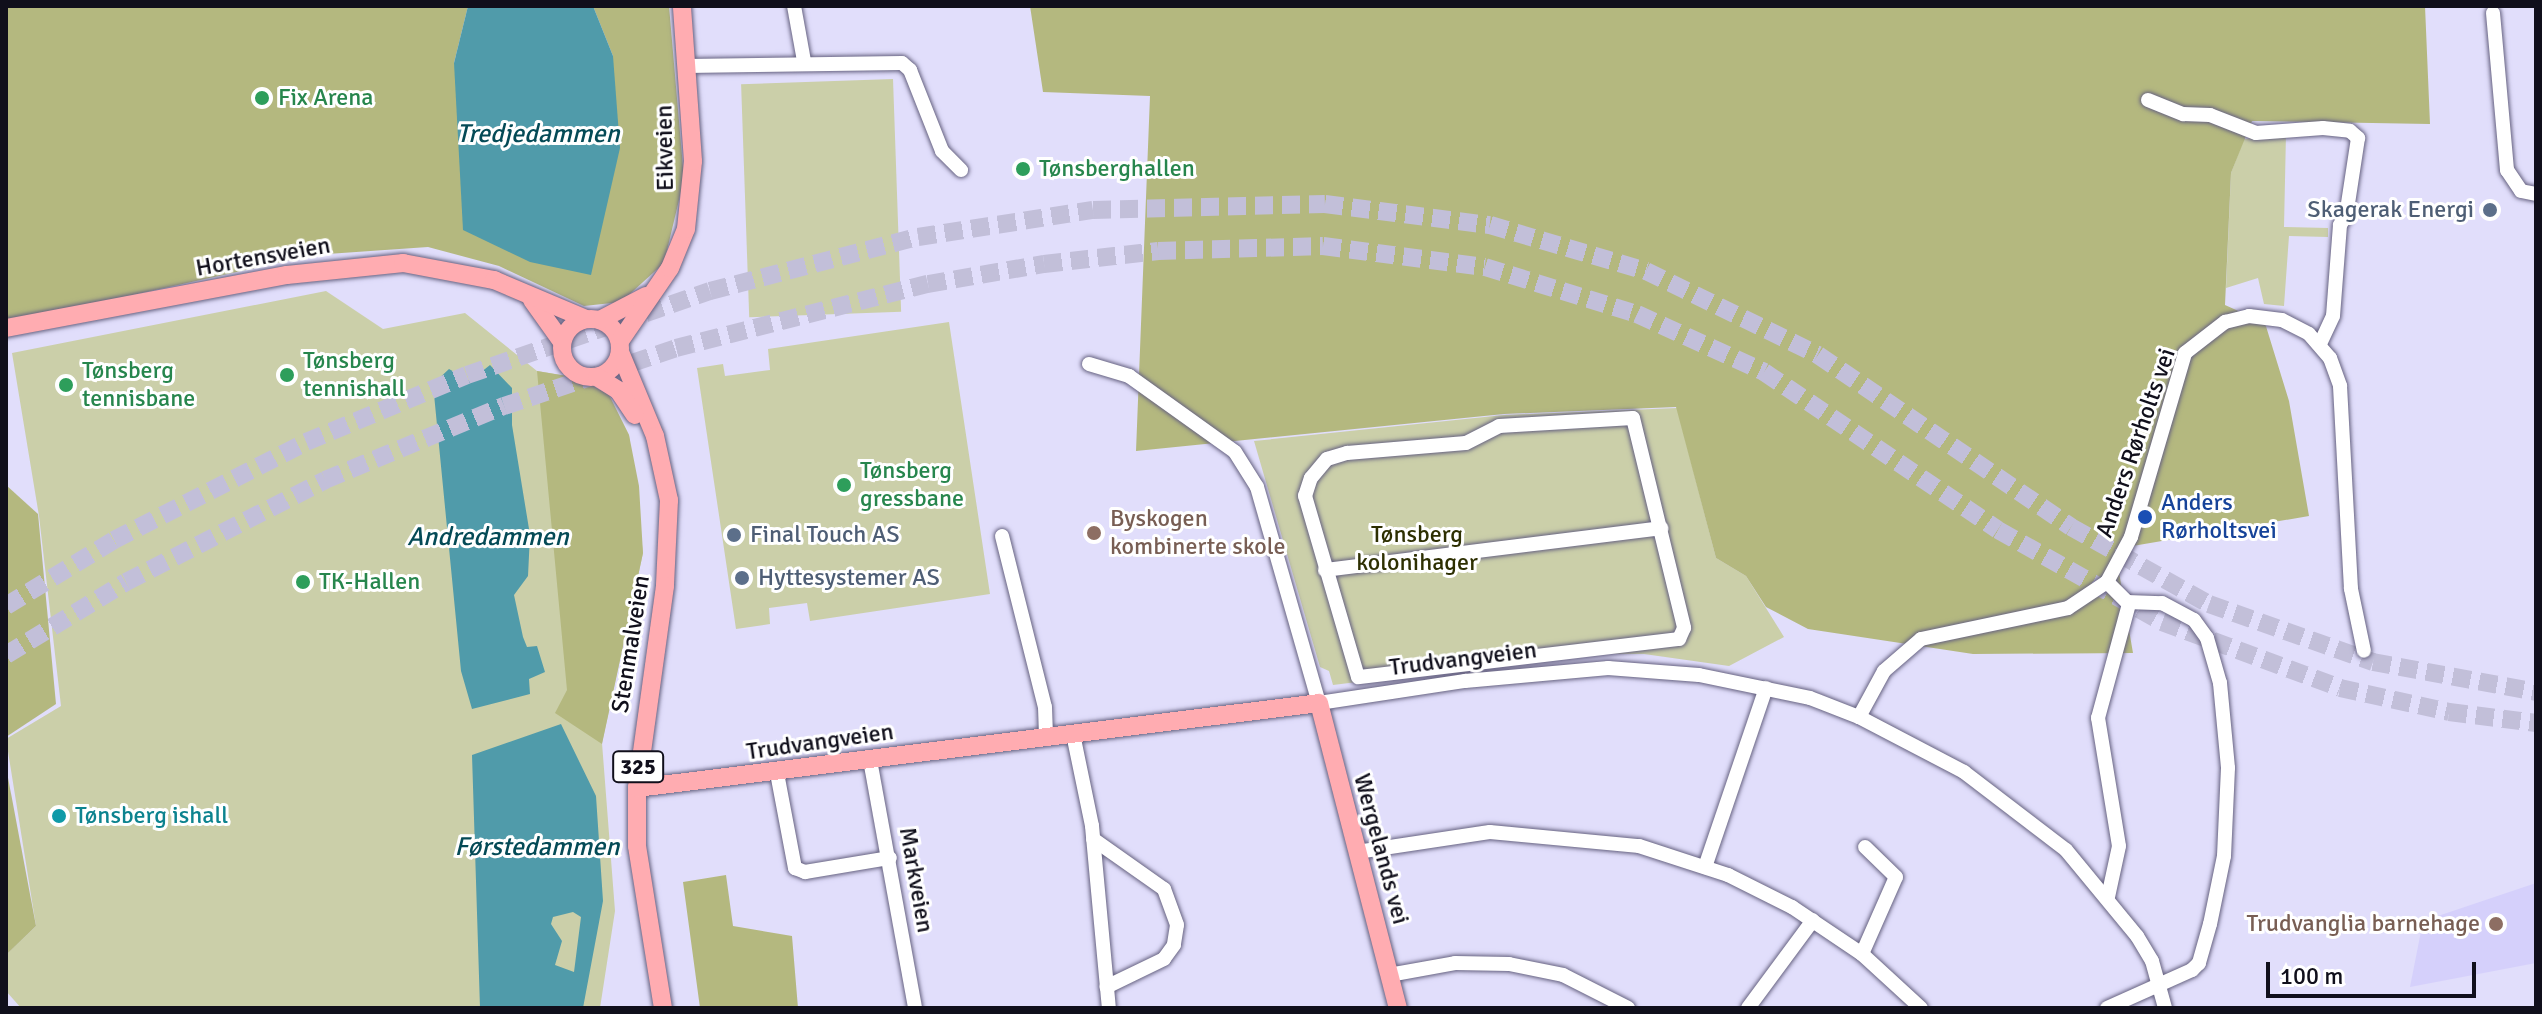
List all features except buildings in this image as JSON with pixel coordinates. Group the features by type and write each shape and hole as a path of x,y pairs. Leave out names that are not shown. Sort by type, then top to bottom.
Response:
{"main road":[{"name":"Eikveien","path":"620,346 681,245 689,206 693,161 682,6"},
{"name":"Hortensveien","path":"6,328 372,264 450,268 593,320"},
{"name":"Eikveien","path":"593,320 626,309 659,283"},
{"name":"325","path":"527,295 562,342"},
{"path":"562,342 570,327 593,320"},
{"name":"Stenmalveien","path":"593,320 620,346 662,462 669,500 666,578 637,788 637,846 663,1008"},
{"name":"Stenmalveien","path":"562,342 570,369 597,377 618,390 633,411 667,525"},
{"path":"597,377 613,368 620,346"},
{"name":"Trudvangveien","path":"637,788 777,773 1319,703"},
{"name":"Wergelands vei","path":"1319,703 1398,1008"}],"street":[{"path":"794,6 804,61"},
{"path":"2493,13 2507,170 2512,183 2536,194"},
{"path":"686,66 804,61 902,63 910,70 942,151 961,170"},
{"path":"2148,100 2183,114 2210,115 2256,133 2323,128 2350,131 2358,138 2346,216 2340,225 2333,316 2320,344 2340,386 2351,589 2364,651"},
{"name":"Anders Rørholts vei","path":"2107,582 2131,537 2185,353 2225,322 2249,316 2293,324 2320,344"},
{"path":"1089,364 1129,376 1235,452 1257,487 1319,703"},
{"path":"1633,418 1661,528 1683,632 1679,639 1639,647 1542,653 1358,677 1305,496 1311,478 1327,459 1347,453 1466,443 1499,426 1633,418"},
{"path":"1325,570 1661,528"},
{"path":"1002,536 1045,707 1046,738"},
{"path":"1859,717 1884,671 1921,639 2068,608 2107,582"},
{"path":"2107,582 2129,604 2098,718 2119,846 2108,897"},
{"path":"2107,582 2127,602 2162,603 2194,620 2207,638 2220,683 2228,768 2224,856 2199,963 2160,987 2107,1008"},
{"name":"Trudvangveien","path":"1319,703 1465,681 1608,668 1699,675 1766,688 1859,717 1964,772 2066,850 2108,897 2137,936 2160,987 2165,1008"},
{"path":"1705,867 1766,688"},
{"path":"1073,734 1093,839 1109,1008"},
{"name":"Markveien","path":"870,760 915,1008"},
{"path":"777,773 795,868 813,871 890,858"},
{"path":"1357,852 1444,836 1526,833 1639,846 1705,867 1813,920 1862,954 1921,1008"},
{"path":"1093,839 1164,889 1177,925 1174,945 1164,959 1106,987"},
{"path":"1862,954 1896,877 1865,847"},
{"path":"1748,1008 1813,920"},
{"path":"1389,975 1455,963 1509,964 1563,975 1628,1008"}],"shaded area":[{"path":"6,6 468,6 454,63 613,56 593,6 669,6 684,179 664,263 621,302 584,306 499,266 428,247 313,255 6,323"},
{"path":"1030,6 2425,6 2430,124 2252,121 2231,173 2225,305 2265,323 2289,401 2309,516 2115,549 2133,653 1973,654 1808,629 1766,607 1746,576 1716,558 1676,407 1504,414 1136,451 1150,96 1043,92"},
{"path":"537,371 579,378 609,395 629,435 639,486 643,553 602,744 555,713 567,690"},
{"path":"6,485 38,514 56,704 6,737"},
{"path":"6,767 36,926 6,955"},
{"path":"726,875 733,926 792,936 798,1008 700,1008 683,882"},
{"path":"2536,883 2536,963 2410,987 2423,921"}],"green space":[{"path":"893,79 901,312 749,317 741,84"},
{"path":"2286,134 2284,227 2328,228 2328,237 2289,236 2284,306 2264,304 2258,278 2226,288 2231,173 2244,139"},
{"path":"326,291 383,329 465,313 537,371 579,378 609,395 629,435 643,553 602,743 615,911 600,1008 21,1008 6,991 6,955 36,926 6,739 61,706 39,516 12,353"},
{"name":"Tønsberg gressbane","path":"949,322 990,594 810,621 807,603 769,608 770,624 736,629 697,368 723,364 725,376 770,370 768,349"},
{"name":"Tønsberg kolonihager","path":"1677,408 1716,558 1746,576 1784,637 1729,666 1644,654 1581,654 1333,685 1329,671 1320,667 1254,441 1504,415"}],"water":[{"name":"Tredjedammen","path":"468,6 593,6 613,56 620,148 591,275 530,262 463,230 454,63"},
{"name":"Andredammen","path":"490,365 512,388 512,425 530,535 528,576 514,595 527,647 537,646 545,672 529,679 530,694 472,709 461,671 433,384 449,369 470,381"},
{"name":"Førstedammen","path":"561,724 596,796 603,901 583,1008 480,1008 472,755","holes":["573,912 581,917 574,972 555,965 562,941 551,924 553,917"]}],"tunnel":[{"path":"6,606 114,540 306,442 467,375 710,291 918,237 1093,210 1325,204 1490,225 1646,271 1818,355 2071,527 2209,604 2373,662 2536,692"},
{"path":"6,655 126,582 325,480 504,406 676,348 928,284 1044,264 1158,251 1323,246 1485,267 1637,314 1764,372 1998,530 2162,622 2340,688 2449,712 2536,723"}],"place":[{"name":"Fix Arena","path":"262,98"},
{"name":"Tønsberghallen","path":"1023,169"},
{"name":"Skagerak Energi","path":"2490,210"},
{"name":"Tønsberg tennishall","path":"287,375"},
{"name":"Tønsberg tennisbane","path":"66,385"},
{"name":"Tønsberg gressbane","path":"844,485"},
{"name":"Anders Rørholtsvei","path":"2145,517"},
{"name":"Byskogen kombinerte skole","path":"1094,533"},
{"name":"Final Touch AS","path":"734,535"},
{"name":"Hyttesystemer AS","path":"742,578"},
{"name":"TK-Hallen","path":"303,582"},
{"name":"Tønsberg ishall","path":"59,816"},
{"name":"Trudvanglia barnehage","path":"2496,924"}]}
